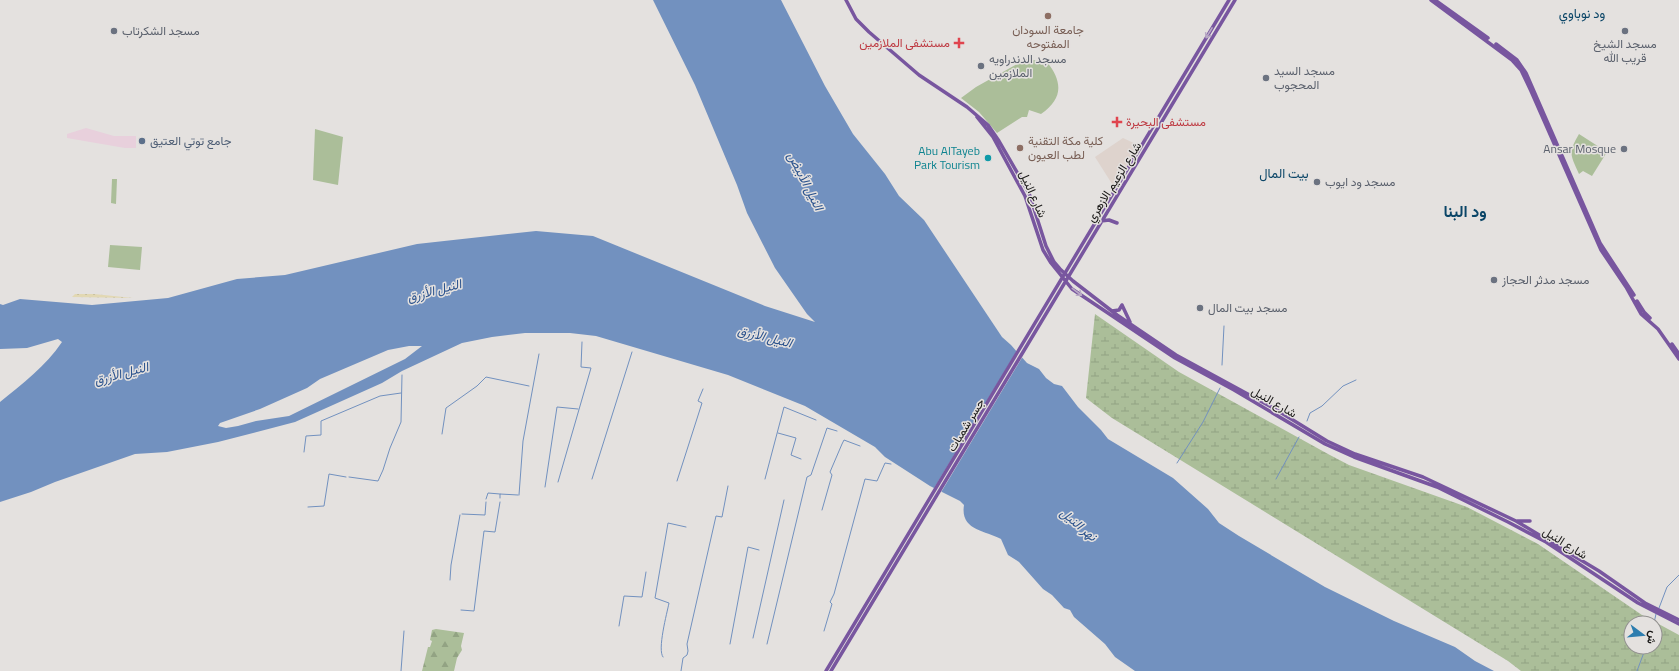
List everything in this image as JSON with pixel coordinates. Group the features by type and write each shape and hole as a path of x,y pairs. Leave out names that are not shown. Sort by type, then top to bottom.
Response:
{"main road":[{"name":"شارع النيل","path":"846,0 856,19 869,32 919,74 975,114 994,134 1029,193 1046,246 1054,262 1073,281 1111,311 1176,355 1334,444 1423,477 1516,521 1599,571 1653,609"},
{"name":"شارع الزعيم الازهري","path":"1070,270 1229,0"},
{"name":"شارع الزعيم الازهري","path":"1070,270 1206,51 1235,0"},
{"path":"1432,0 1494,46 1519,67 1601,250 1626,287 1641,314 1658,329 1679,359"},
{"path":"1435,0 1513,57 1523,69 1603,249 1644,312 1659,327 1679,354"},
{"name":"شارع النيل","path":"975,114 993,137 1022,191 1045,254 1058,273 1072,289 1159,348 1325,444 1354,457 1427,482 1508,522 1546,542 1653,609"},
{"path":"1147,138 1151,140"},
{"path":"1101,221 1109,220 1117,223"},
{"name":"جسر شمبات","path":"877,590 1070,270"},
{"path":"1111,311 1119,310 1122,305 1132,325"},
{"path":"1508,522 1530,521"},
{"path":"826,671 877,590"},
{"path":"830,671 877,590"},
{"path":"1653,609 1679,624"},
{"path":"1662,614 1679,620"}],"shaded area":[{"path":"86,128 114,136 136,136 136,148 125,148 67,138 67,134"},
{"path":"1123,138 1140,146 1114,187 1095,157"}],"green space":[{"path":"1026,59 1047,62 1056,76 1058,83 1057,96 1048,108 1041,114 1029,110 1027,117 1022,117 997,133 979,112 961,98 976,87"},
{"path":"315,129 343,137 338,185 313,180"},
{"path":"1579,134 1607,152 1592,176 1583,171 1579,174 1572,158 1573,145"},
{"path":"112,179 117,179 116,204 111,203"},
{"path":"110,245 142,247 140,270 108,267"},
{"path":"1095,314 1179,372 1349,465 1467,507 1538,544 1642,615 1623,615 1623,655 1663,655 1663,626 1679,635 1679,671 1521,671 1508,661 1112,418 1086,398"},
{"path":"436,629 464,633 461,646 462,650 457,658 454,671 422,671 428,647 430,647 432,641 430,640 432,630"}],"sand":[{"path":"75,294 94,294 133,298 72,297"}],"water":[{"path":"653,0 781,0 825,86 853,134 885,174 899,196 924,220 1002,337 1027,363 1039,369 1046,378 1054,384 1062,386 1078,407 1108,439 1173,478 1208,509 1219,523 1325,587 1394,621 1455,647 1475,661 1494,671 1135,671 1115,657 1105,644 1074,617 1070,610 1064,608 1052,595 1043,589 1019,562 1008,555 1001,539 981,531 969,524 964,513 964,505 960,501 930,486 885,457 875,447 805,406 728,375 596,336 570,333 525,333 492,337 462,343 402,371 382,383 295,422 218,442 167,452 135,454 0,502 0,402 41,367 62,342 58,339 27,348 0,349 0,304 3,305 20,299 92,305 168,298 237,279 285,275 417,244 536,231 593,236 765,306 815,322 807,314 775,268 747,213 737,185 695,85","holes":["409,346 422,346 405,359 289,416 256,421 226,428 218,426 220,423 260,409 307,388 320,379 388,350"]}],"pier":[{"path":"1018,349 1023,356 940,494 933,490"}],"waterway":[{"path":"1222,365 1224,326"},
{"path":"558,482 591,368 581,367 582,342"},
{"path":"592,479 632,352"},
{"path":"519,495 523,441 539,354"},
{"path":"349,477 378,481 401,422 402,375"},
{"path":"442,434 446,408 477,386 486,377 529,386"},
{"path":"1307,421 1310,413 1322,406 1343,386 1356,380"},
{"path":"1177,463 1203,422 1220,388"},
{"path":"677,481 702,403 698,401 703,389"},
{"path":"304,452 306,436 321,435 321,421 380,396 401,393"},
{"path":"545,487 557,407 578,409"},
{"path":"765,479 784,407 816,420"},
{"path":"767,644 807,477 811,475 827,428 837,431"},
{"path":"778,433 796,438 791,455 801,459"},
{"path":"1276,479 1299,437"},
{"path":"822,510 832,475 830,472 844,440 860,446"},
{"path":"824,631 832,604 830,602 834,594 865,479 877,481 885,463 891,464"},
{"path":"308,507 324,506 329,474 346,477"},
{"path":"681,671 683,658 687,655 688,651 687,644 716,516 722,517 728,486"},
{"path":"486,499 488,493 500,494"},
{"path":"500,498 500,494 518,495"},
{"path":"753,638 784,500"},
{"path":"462,514 485,515 486,502"},
{"path":"461,610 474,611 484,531 495,532 500,502"},
{"path":"450,580 451,565 460,515"},
{"path":"663,657 661,647 669,603 655,598 668,523 686,527"},
{"path":"730,644 748,547 759,550"},
{"path":"619,626 624,596 642,597 646,572"},
{"path":"1659,608 1667,587 1679,575"},
{"path":"401,671 404,631"},
{"path":"1637,671 1643,655"}],"place":[{"name":"جامعة السودان المفتوحه","path":"1048,16"},
{"name":"مسجد الشكرتاب","path":"114,31"},
{"name":"مسجد الشيخ قريب الله","path":"1625,31"},
{"name":"مستشفى الملازمين","path":"959,43"},
{"name":"مسجد الدندراويه الملازمين","path":"981,66"},
{"name":"مسجد السيد المحجوب","path":"1266,78"},
{"name":"مستشفى البحيرة","path":"1117,122"},
{"name":"جامع توتي العتيق","path":"142,141"},
{"name":"كلية مكة التقنية لطب العيون","path":"1020,148"},
{"name":"Ansar Mosque","path":"1624,149"},
{"name":"Abu AlTayeb Park Tourism","path":"988,158"},
{"name":"مسجد ود ايوب","path":"1317,182"},
{"name":"مسجد مدثر الحجاز","path":"1494,280"},
{"name":"مسجد بيت المال","path":"1200,308"}],"district":[{"name":"ود نوباوي","path":"1582,13"},
{"name":"بيت المال","path":"1284,173"},
{"name":"ود البنا","path":"1465,211"}],"water label":[{"name":"النيل الأبيض","path":"806,181"},
{"name":"النيل الأزرق","path":"434,290"},
{"name":"النيل الأزرق","path":"765,336"},
{"name":"النيل الأزرق","path":"121,373"},
{"name":"نهر النيل","path":"1079,524"}]}
